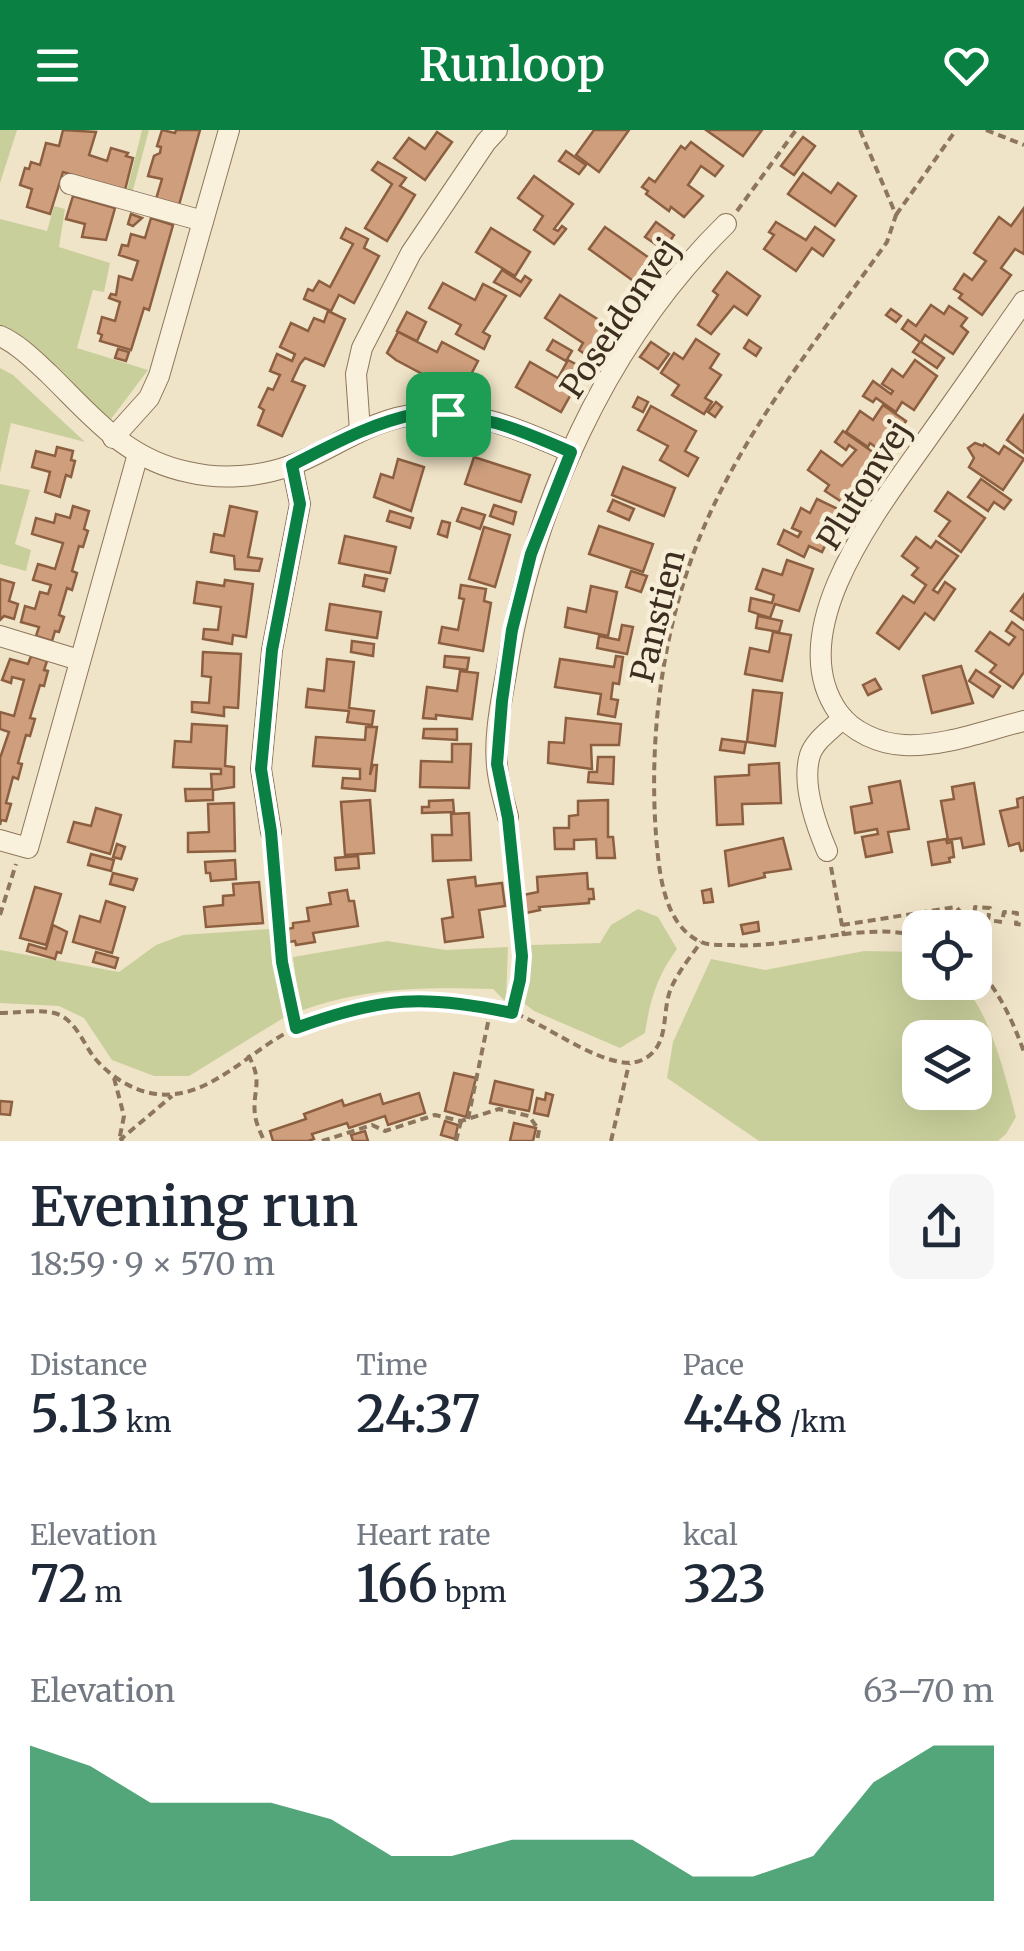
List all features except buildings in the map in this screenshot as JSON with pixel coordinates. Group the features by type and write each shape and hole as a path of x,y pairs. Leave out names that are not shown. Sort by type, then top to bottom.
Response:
{"street":[{"path":"113,438 149,398 159,376 230,130"},
{"path":"360,431 356,374 362,348 411,253 497,130"},
{"path":"70,184 203,222"},
{"name":"Poseidonvej","path":"508,818 497,764 502,701 512,630 531,554 571,452 596,402 690,260 726,224"},
{"name":"Plutonvej","path":"843,718 824,689 820,649 827,614 845,568 866,527 1024,301"},
{"name":"Poseidonvej","path":"0,336 33,359 113,438 138,454 186,472 216,477 262,473 292,465 360,431 403,416 481,417 571,452"},
{"path":"0,840 28,848 138,454"},
{"path":"271,832 261,769 272,650 300,504 292,465"},
{"path":"0,636 79,660"},
{"path":"827,851 814,821 810,756 817,743 843,718 861,732 902,745 927,744 1024,721"}],"path":[{"path":"726,224 796,130"},
{"path":"860,130 896,215"},
{"name":"Panstien","path":"701,942 674,916 665,895 653,794 656,728 667,649 688,572 712,510 748,444 887,242 896,215 956,130"},
{"path":"986,130 1024,145"},
{"path":"508,818 522,956 512,1013"},
{"path":"271,832 282,962 296,1028"},
{"path":"0,915 14,868 28,848"},
{"path":"834,879 844,936"},
{"path":"842,925 956,907 964,916 974,918 976,906 990,908 988,920 1002,922 1004,912 1017,913 1016,924 1024,926"},
{"path":"121,1140 173,1095 206,1086 248,1055 296,1028 350,1008 380,1003 459,1002 492,1008 558,1033 609,1062 629,1064 653,1052 664,1034 668,997 701,942 765,947 878,932 902,935"},
{"path":"992,985 1024,1052"},
{"path":"468,1119 492,1008"},
{"path":"0,1013 58,1014 74,1027 94,1058 113,1076 135,1088 173,1095"},
{"path":"248,1055 259,1085 255,1114 264,1141"},
{"path":"611,1141 629,1064"},
{"path":"113,1076 124,1116 121,1140"},
{"path":"322,1141 372,1125 384,1131 434,1114 461,1121 498,1109 529,1116 538,1130 536,1141"},
{"path":"456,1141 461,1121"},
{"path":"345,1134 348,1141"}],"green space":[{"path":"0,130 17,130 0,183"},
{"path":"142,130 149,130 133,190 127,190"},
{"path":"54,206 65,209 59,247 110,263 104,292 93,290 77,348 148,370 111,419 22,342 0,333 0,219 47,231"},
{"path":"0,368 13,375 85,442 11,423 0,473"},
{"path":"0,484 30,490 15,544 31,550 26,571 0,564"},
{"path":"638,909 658,917 677,949 655,989 645,1033 620,1048 534,1011 521,1001 531,945 600,943 611,925"},
{"path":"270,929 285,1017 189,1076 154,1076 112,1060 84,1018 59,1006 0,1003 0,950 119,972 156,945 183,935"},
{"path":"387,941 446,950 508,947 506,1002 493,989 419,989 348,997 300,1011 293,957"},
{"path":"864,951 902,952 902,1000 974,1000 985,1020 902,1020 902,1110 992,1110 992,1037 1016,1117 998,1141 759,1141 667,1078 673,1042 711,959 765,970"}],"route":[{"path":"448,414 481,417 571,452 531,554 512,630 502,701 497,764 508,818 522,956 512,1013 459,1002 410,1000 350,1008 296,1028 287,1000 261,769 272,650 300,504 292,465 390,419 448,414"}]}
